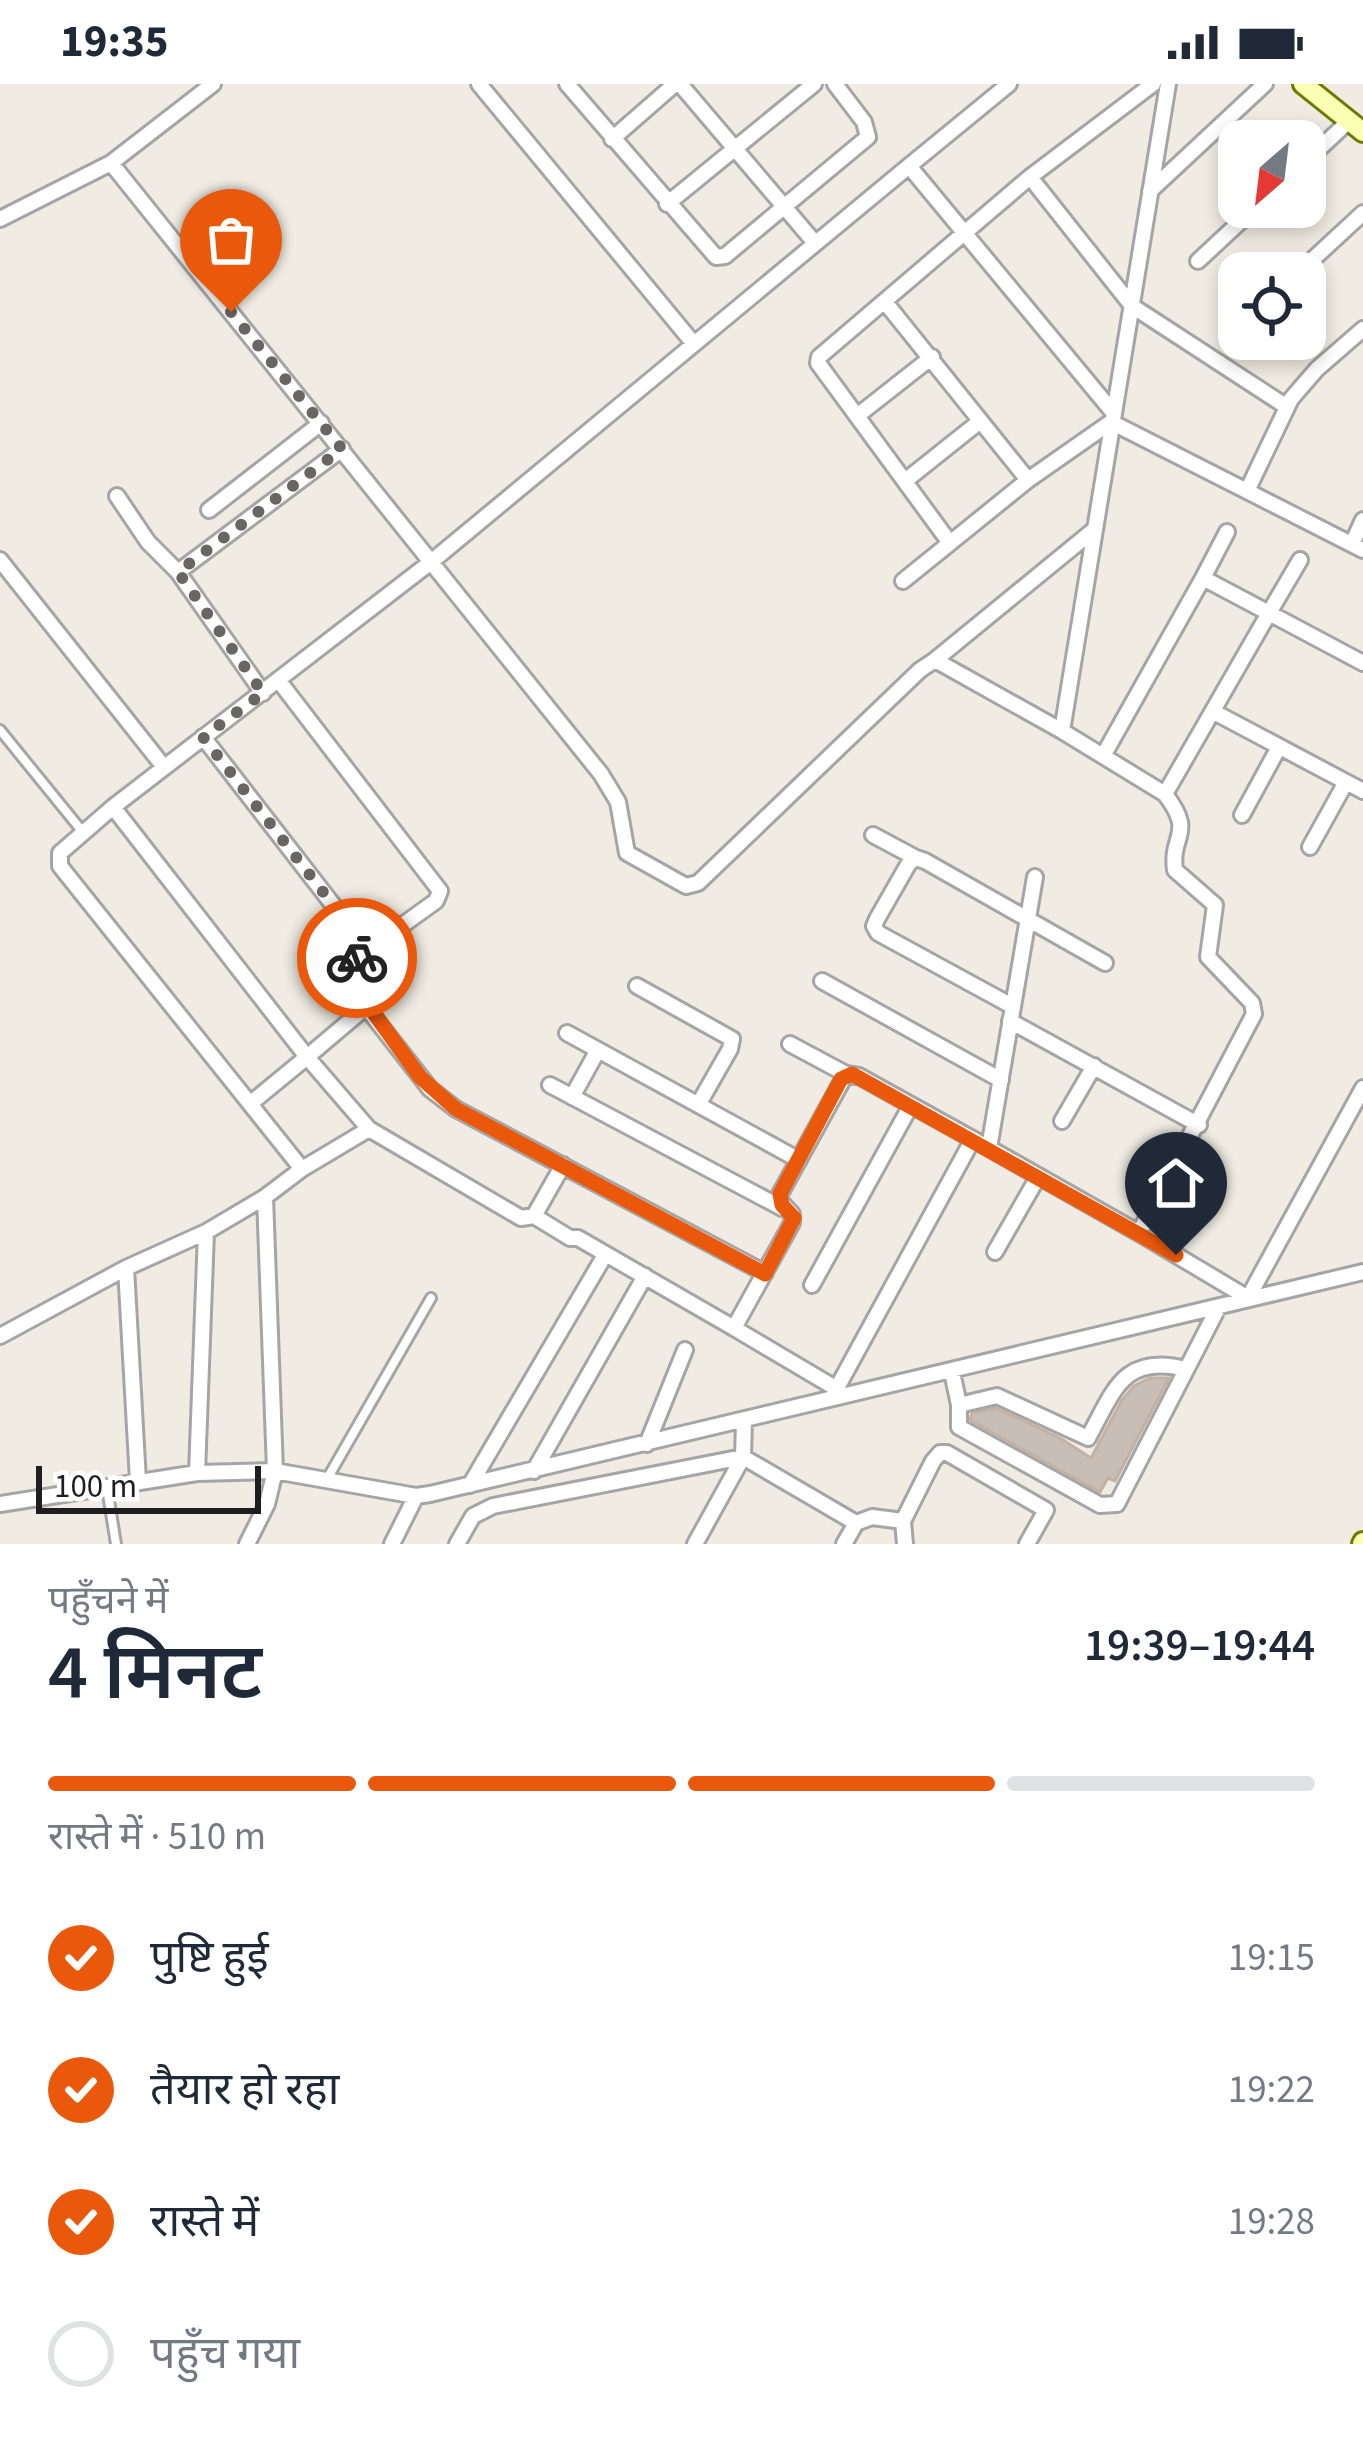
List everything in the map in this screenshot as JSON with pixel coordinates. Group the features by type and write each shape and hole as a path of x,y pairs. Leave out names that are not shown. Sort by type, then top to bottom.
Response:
{"street":[{"path":"0,219 111,163 212,84"},
{"path":"479,84 694,344"},
{"path":"567,84 716,257 725,256 868,136 864,122 835,84"},
{"path":"612,139 678,84 814,243"},
{"path":"667,204 814,84"},
{"path":"302,1169 60,866 59,853 431,562 1009,84"},
{"path":"950,543 818,363 819,357 1030,177 1154,84"},
{"path":"1062,731 1168,84"},
{"path":"1149,192 1265,84"},
{"path":"1303,84 1356,126 1326,147"},
{"path":"111,163 601,774 618,802 627,853 686,886 698,883 920,670 1095,529"},
{"path":"909,166 1112,416 1357,547 1363,520"},
{"path":"1030,177 1132,306 1287,407"},
{"path":"1321,252 1363,213"},
{"path":"1198,261 1233,228"},
{"path":"885,302 1028,480"},
{"path":"1247,490 1287,407 1316,368 1363,328"},
{"path":"857,416 932,357"},
{"path":"903,581 1112,416"},
{"path":"905,481 979,422"},
{"path":"209,510 321,423"},
{"path":"178,572 342,449"},
{"path":"117,496 148,542 178,572 263,693"},
{"path":"1103,756 1227,532"},
{"path":"0,560 164,767"},
{"path":"1165,794 1300,560"},
{"path":"1203,578 1363,663"},
{"path":"935,660 1165,794 1182,822 1175,871 1215,905 1208,957 1254,1007 1199,1125 1139,1233"},
{"path":"279,681 440,891 436,901 347,971 366,1007 441,1098 765,1274"},
{"path":"1214,712 1363,791"},
{"path":"203,737 368,950"},
{"path":"1242,815 1280,747"},
{"path":"1310,847 1346,782"},
{"path":"113,807 307,1057 369,1129 520,1218 534,1216 645,1276 834,1393"},
{"path":"873,835 1105,963"},
{"path":"916,858 902,868 874,926 878,933 1199,1125"},
{"path":"989,1148 1035,877"},
{"path":"822,981 1001,1080"},
{"path":"637,986 732,1040 698,1105"},
{"path":"250,1103 366,1007"},
{"path":"567,1033 799,1160"},
{"path":"790,1044 973,1139 1248,1298"},
{"path":"572,1097 598,1049"},
{"path":"1062,1121 1094,1066"},
{"path":"734,1328 792,1223 792,1214 779,1200 846,1074"},
{"path":"550,1085 792,1214"},
{"path":"1248,1298 1363,1088"},
{"path":"812,1285 911,1105"},
{"path":"0,1336 126,1268 206,1232 369,1129"},
{"path":"834,1393 973,1139"},
{"path":"534,1216 563,1165"},
{"path":"995,1252 1037,1178"},
{"path":"247,1544 268,1504 275,1471 266,1197"},
{"path":"197,1474 206,1232"},
{"path":"470,1485 604,1255"},
{"path":"126,1268 138,1481"},
{"path":"0,1504 138,1481 275,1471 416,1496 744,1421 834,1393 952,1372 1363,1272"},
{"path":"534,1471 645,1276"},
{"path":"952,1372 959,1427 1109,1507 1117,1504 1218,1308"},
{"path":"647,1444 685,1350"},
{"path":"959,1406 997,1396 1088,1438 1129,1373 1152,1363 1186,1369"},
{"path":"695,1544 743,1457 744,1421"},
{"path":"905,1544 903,1521 933,1461 947,1453 1046,1510 1027,1544"},
{"path":"457,1544 473,1516 493,1506 743,1457 856,1523"},
{"path":"392,1544 416,1496"},
{"path":"844,1544 856,1523 872,1517 903,1521"}],"lane":[{"path":"0,730 83,832"},
{"path":"326,1480 431,1298"},
{"path":"107,1486 116,1544"}],"building":[{"path":"1150,1378 1169,1378 1115,1481 1108,1478 1100,1492 970,1420 972,1413 996,1408 1091,1458 1122,1400"}],"way so far":[{"path":"231,312 342,449 178,572 263,693 203,737 368,950 357,958"}],"route":[{"path":"357,958 350,964 348,977 366,1007 441,1098 765,1274 794,1218 779,1200 780,1194 846,1074 859,1076 1176,1255"}]}
